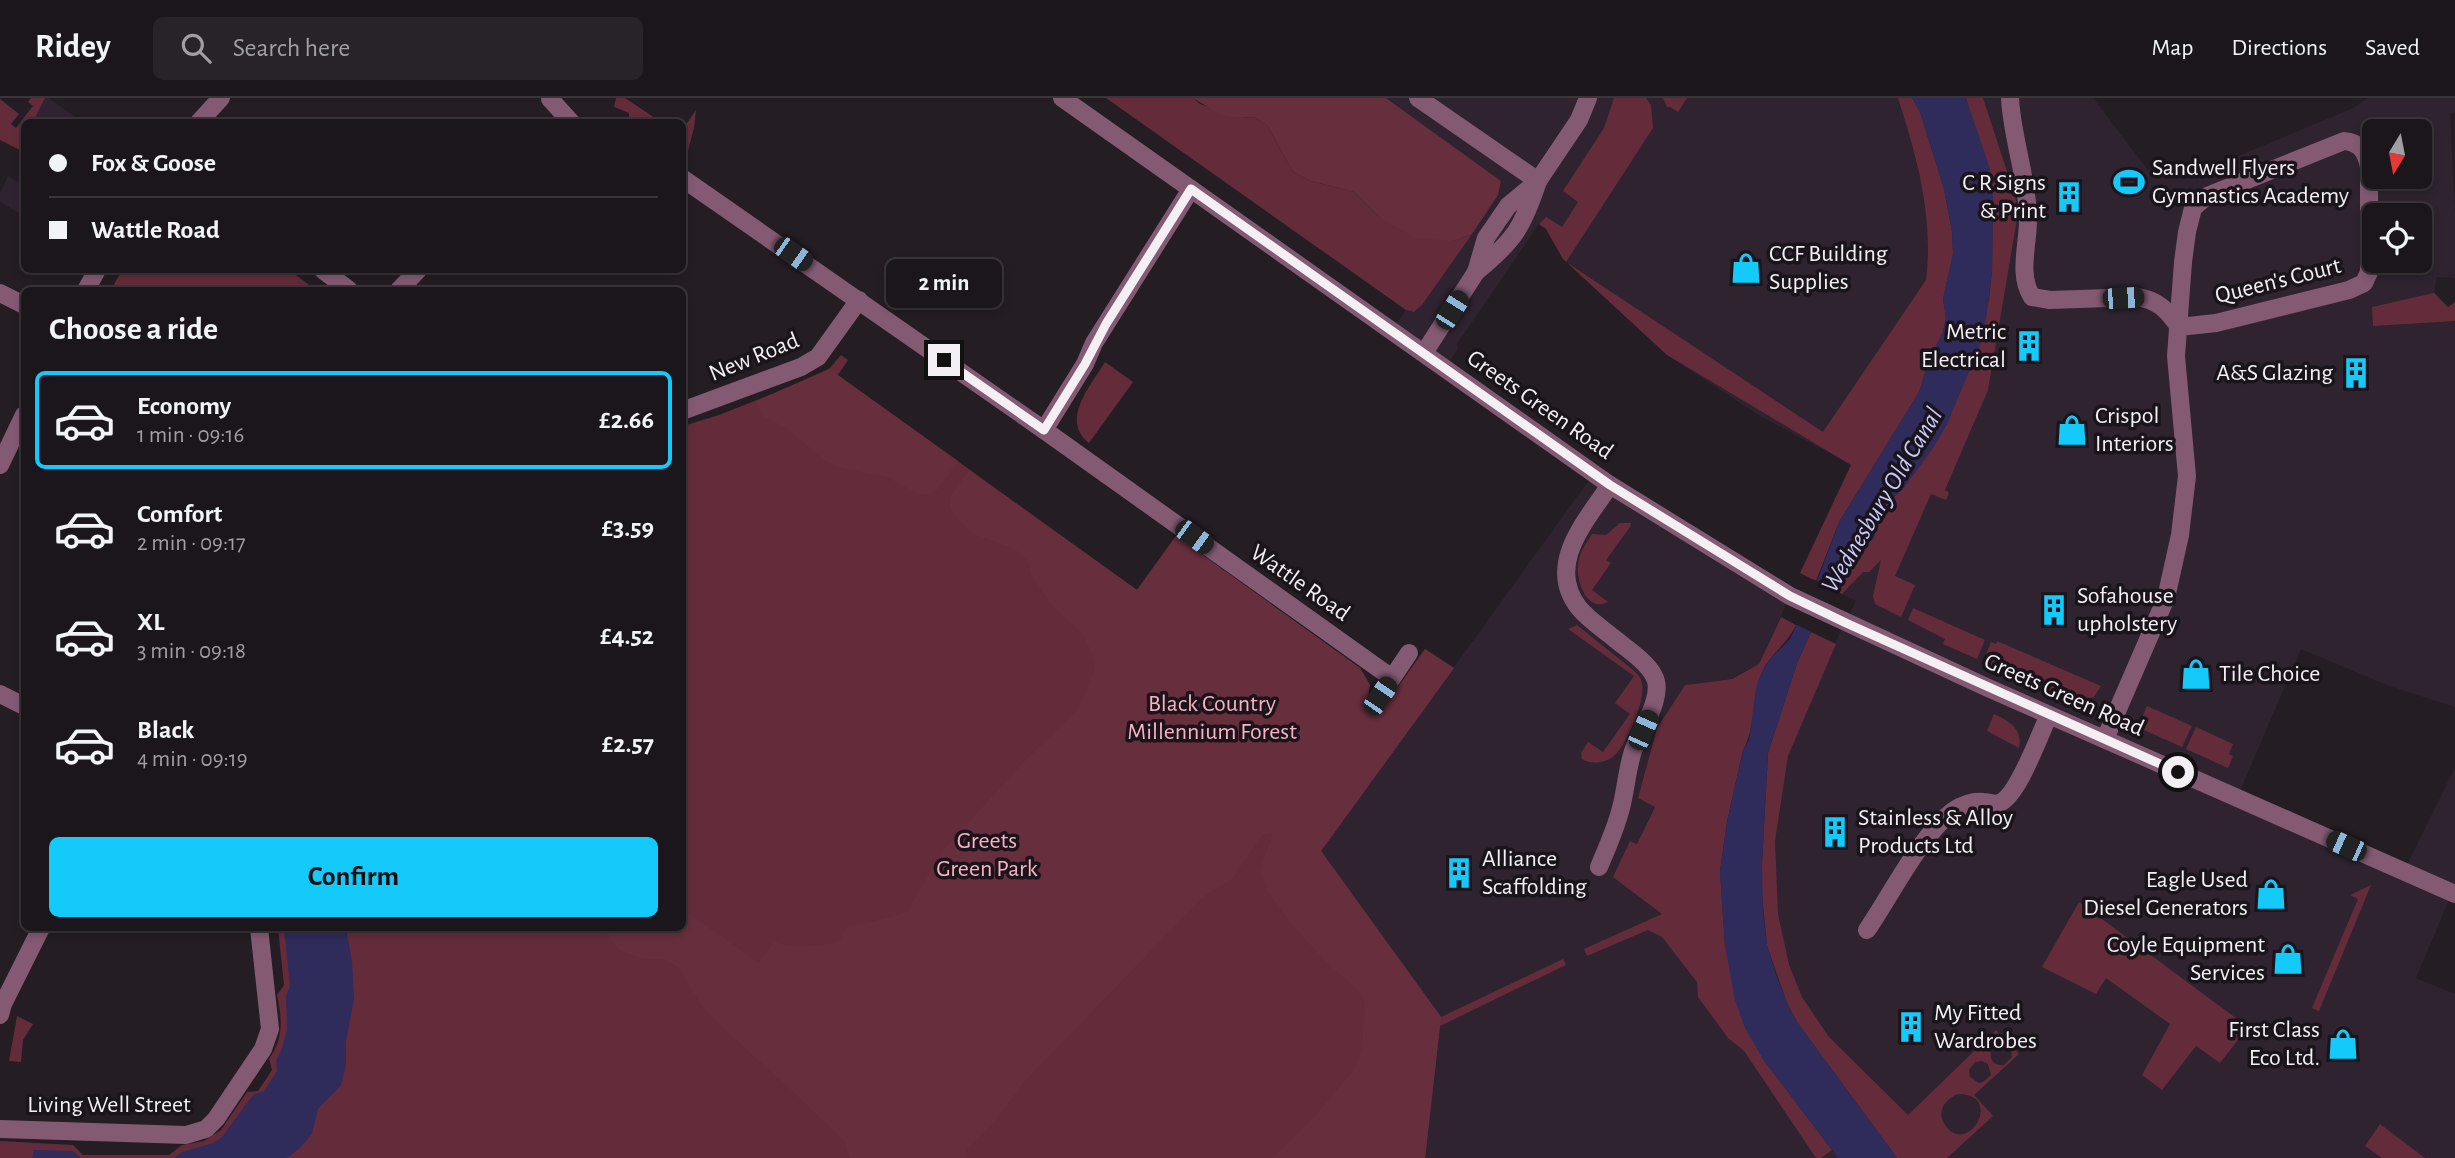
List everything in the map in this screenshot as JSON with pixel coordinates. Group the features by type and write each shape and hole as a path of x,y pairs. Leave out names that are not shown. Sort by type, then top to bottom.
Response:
{"street":[{"path":"202,119 221,98"},
{"name":"Greets Green Road","path":"1062,98 1610,485 1790,596 2049,715 2455,894"},
{"path":"1418,98 1538,181"},
{"path":"1424,353 1476,272 1486,238 1508,206 1538,181 1579,120 1588,98"},
{"path":"2010,98 2011,119 2027,204 2024,280 2032,297 2050,300 2137,297 2149,299 2160,304 2179,327"},
{"path":"550,99 568,119"},
{"name":"Queen's Court","path":"2105,739 2166,598 2180,532 2187,476 2176,356 2187,232 2193,208 2207,196 2344,141 2353,141 2361,147 2366,153 2369,167 2369,272 2364,283 2349,290 2236,318 2179,327"},
{"name":"Wattle Road","path":"686,181 1044,430 1392,678"},
{"path":"1044,430 1085,364 1101,332 1191,189"},
{"path":"327,273 345,287"},
{"path":"402,287 415,273"},
{"path":"0,293 21,304"},
{"name":"New Road","path":"686,409 818,357 859,300"},
{"path":"0,465 21,421"},
{"path":"1599,867 1613,835 1634,750 1651,711 1656,690 1654,676 1637,657 1585,614 1577,605 1567,582 1564,568 1569,552 1610,485"},
{"path":"1380,696 1409,653"},
{"path":"0,694 21,704"},
{"path":"1867,930 1896,882 1936,828 1954,810 1972,802 1996,804 2006,800 2049,715"},
{"path":"0,1015 3,1003 39,931"},
{"name":"Living Well Street","path":"0,1129 186,1135 205,1129 216,1119 263,1049 270,1029 259,931"}],"shaded area":[{"path":"45,98 49,98 78,119 34,119"},
{"path":"1386,98 2093,98 2148,170 2224,162 2353,108 2368,98 2455,98 2455,112 2450,114 2455,278 2437,277 2434,292 2448,307 2455,302 2455,707 2389,686 2301,649 2237,798 2404,871 2455,767 2455,894 2452,893 2416,978 2455,994 2455,1158 1424,1158 1321,851 1594,473 1790,596 1759,664 1731,679 1685,685 1657,728 1638,798 1655,806 1637,844 1631,841 1613,877 1743,824 1856,601 1827,587 1852,465 1760,416 1667,355 1563,259 1546,229 1539,224 1457,344 1458,349 1445,368 1392,330 1406,310 1414,312 1422,305 1498,195 1501,181"},
{"path":"8,176 21,183 21,214 0,202 0,193"}],"green space":[{"path":"31,98 45,98 34,119 23,119 33,106 28,102"},
{"path":"616,98 625,98 656,119 629,119 629,113 614,107"},
{"path":"1106,98 1193,98 1200,104 1239,118 1254,117 1267,125 1293,172 1311,181 1354,192 1380,218 1454,241 1472,234 1422,305 1414,312 1406,310"},
{"path":"1193,98 1386,98 1501,181 1498,195 1472,234 1454,241 1416,238 1380,218 1354,192 1311,181 1293,172 1267,125 1254,117 1239,118 1219,114"},
{"path":"1614,98 1646,98 1651,105 1653,128 1566,262 1546,229 1539,224 1546,217 1562,227 1578,202 1563,191 1604,128"},
{"path":"1663,98 1687,98 1678,112 1667,107"},
{"path":"1898,98 1912,98 1920,112 1944,189 1952,232 1953,254 1943,299 1946,318 1919,392 1839,522 1816,581 1800,573 1851,465 1667,355 1567,263 1823,432 1926,280 1926,211 1912,143"},
{"path":"1966,98 1983,98 2018,213 1988,390 1945,490 1949,493 1946,500 1931,494 1895,576 1915,585 1901,617 1875,604 1873,596 1881,560 1869,572 1863,572 1842,594 1834,590 1847,565 1862,547 1874,538 1880,511 1905,486 1948,422 1989,300 1993,196"},
{"path":"0,99 19,114 11,124 16,128 21,122 20,150 0,140"},
{"path":"696,110 686,158 686,125"},
{"path":"120,273 293,273 312,287 113,287"},
{"path":"2434,293 2448,307 2455,302 2455,321 2373,326 2372,307"},
{"name":"Greets Green Park","path":"841,355 848,360 838,375 1137,590 1176,536 1360,668 1370,685 1368,696 1384,707 1425,649 1454,668 1321,851 1441,1017 1563,959 1566,965 1440,1026 1425,1158 0,1158 0,1141 73,1145 83,1155 169,1155 182,1145 204,1141 221,1130 247,1092 258,1091 272,1070 269,1059 277,1044 280,1028 277,995 284,985 278,931 686,931 686,425 793,386 829,369"},
{"path":"1105,362 1133,382 1089,443 1077,424 1078,413 1086,392"},
{"path":"829,369 958,461 938,489 930,494 919,494 887,477 837,467 824,460 787,428 761,415 756,401"},
{"name":"Black Country Millennium Forest","path":"969,470 1137,590 1176,536 1360,668 1370,685 1368,696 1384,707 1425,649 1454,668 1321,851 1441,1017 1425,1158 1272,1158 1315,1116 1354,1070 1362,1049 1365,1002 1357,989 1332,968 1293,926 1266,889 1260,870 1273,833 1262,835 1232,879 1203,897 1025,1081 996,1120 966,1150 967,1158 850,1158 844,1141 702,1006 678,967 664,959 643,959 619,950 604,931 686,931 686,911 759,963 774,942 798,946 831,943 839,941 848,926 907,912 944,849 1021,765 1075,712 1095,668 1091,651 1082,633 1053,607 1032,576 1028,561 1015,549 973,534 950,508 950,497"},
{"path":"1620,523 1631,523 1606,560 1611,563 1592,590 1608,602 1593,603 1580,584 1580,556 1592,534 1606,535"},
{"path":"1913,608 1985,640 1977,659 1943,644 1945,639 1908,620"},
{"path":"1781,617 1796,625 1761,675 1750,732 1743,750 1727,822 1720,871 1725,946 1763,1059 1832,1150 1821,1158 1816,1158 1744,1051 1728,1038 1698,997 1697,982 1662,937 1648,930 1587,956 1584,949 1662,914 1613,877 1630,841 1637,844 1655,807 1638,798 1657,728 1685,685 1732,679 1759,664"},
{"path":"1577,625 1633,670 1642,683 1638,710 1624,742 1614,756 1598,762 1582,759 1581,753 1588,742 1603,752 1630,714 1615,703 1634,676 1568,629"},
{"path":"1811,632 1836,644 1788,756 1775,841 1778,914 1789,965 1802,997 1829,1037 1908,1115 1996,1030 2019,1054 1974,1095 1993,1116 1947,1158 1897,1158 1797,1022 1787,1003 1767,945 1762,864 1768,753 1797,663","holes":["2003,1043 2010,1047 2012,1057 2004,1065 2000,1065 1994,1063 1991,1054 1993,1047","1975,1062 1988,1064 1991,1075 1983,1082 1979,1083 1970,1077 1969,1070","1958,1094 1972,1097 1979,1103 1981,1113 1978,1122 1972,1130 1963,1134 1954,1133 1942,1120 1943,1106"]},
{"path":"1997,641 2101,686 2094,697 2073,702 1983,662 1991,642 1996,644"},
{"path":"2147,706 2192,726 2182,747 2144,730 2141,720"},
{"path":"1994,714 2010,723 2017,731 2019,748 1987,731"},
{"path":"2196,727 2233,744 2229,754 2233,756 2228,768 2186,749"},
{"path":"2371,885 2319,1011 2312,1008 2358,899 2350,895"},
{"path":"2079,902 2248,1027 2220,1063 2196,1046 2162,1090 2142,1075 2170,1024 2106,978 2096,994 2042,967"},
{"path":"17,1016 33,1024 23,1040 21,1062 9,1061"},
{"path":"2380,1124 2425,1158 2382,1158 2365,1146"}],"water":[{"name":"Wednesbury Old Canal","path":"1912,98 1966,98 1990,169 1993,196 1992,271 1986,320 1980,345 1948,422 1905,486 1880,511 1874,538 1862,547 1847,565 1811,632 1797,663 1768,753 1762,864 1763,913 1767,945 1776,975 1797,1022 1897,1158 1838,1158 1763,1059 1745,1028 1735,1000 1725,946 1720,871 1727,822 1743,750 1749,740 1756,688 1761,673 1770,659 1790,639 1819,576 1839,522 1919,392 1929,360 1943,332 1946,318 1943,299 1953,254 1952,232 1944,189 1920,112"},
{"path":"284,931 347,931 352,961 354,999 346,1042 346,1065 341,1085 318,1109 312,1134 287,1158 174,1158 182,1152 213,1143 222,1137 253,1095 264,1091 277,1071 276,1061 287,1030 286,996 290,986"},
{"path":"34,1150 73,1151 81,1158 32,1158"}],"pier":[{"path":"1813,579 1837,592 1814,633 1793,623"}],"place":[{"name":"Sandwell Flyers Gymnastics Academy","path":"2129,182"},
{"name":"C R Signs & Print","path":"2069,197"},
{"name":"CCF Building Supplies","path":"1746,268"},
{"name":"Metric Electrical","path":"2029,346"},
{"name":"A&S Glazing","path":"2356,373"},
{"name":"Crispol Interiors","path":"2072,430"},
{"name":"Sofahouse upholstery","path":"2054,610"},
{"name":"Tile Choice","path":"2196,674"},
{"name":"Stainless & Alloy Products Ltd","path":"1835,832"},
{"name":"Alliance Scaffolding","path":"1459,873"},
{"name":"Eagle Used Diesel Generators","path":"2271,894"},
{"name":"Coyle Equipment Services","path":"2288,959"},
{"name":"My Fitted Wardrobes","path":"1911,1027"},
{"name":"First Class Eco Ltd.","path":"2343,1044"}],"route":[{"path":"944,360 1044,430 1106,324 1191,189 1610,485 1790,596 2178,772"}]}
